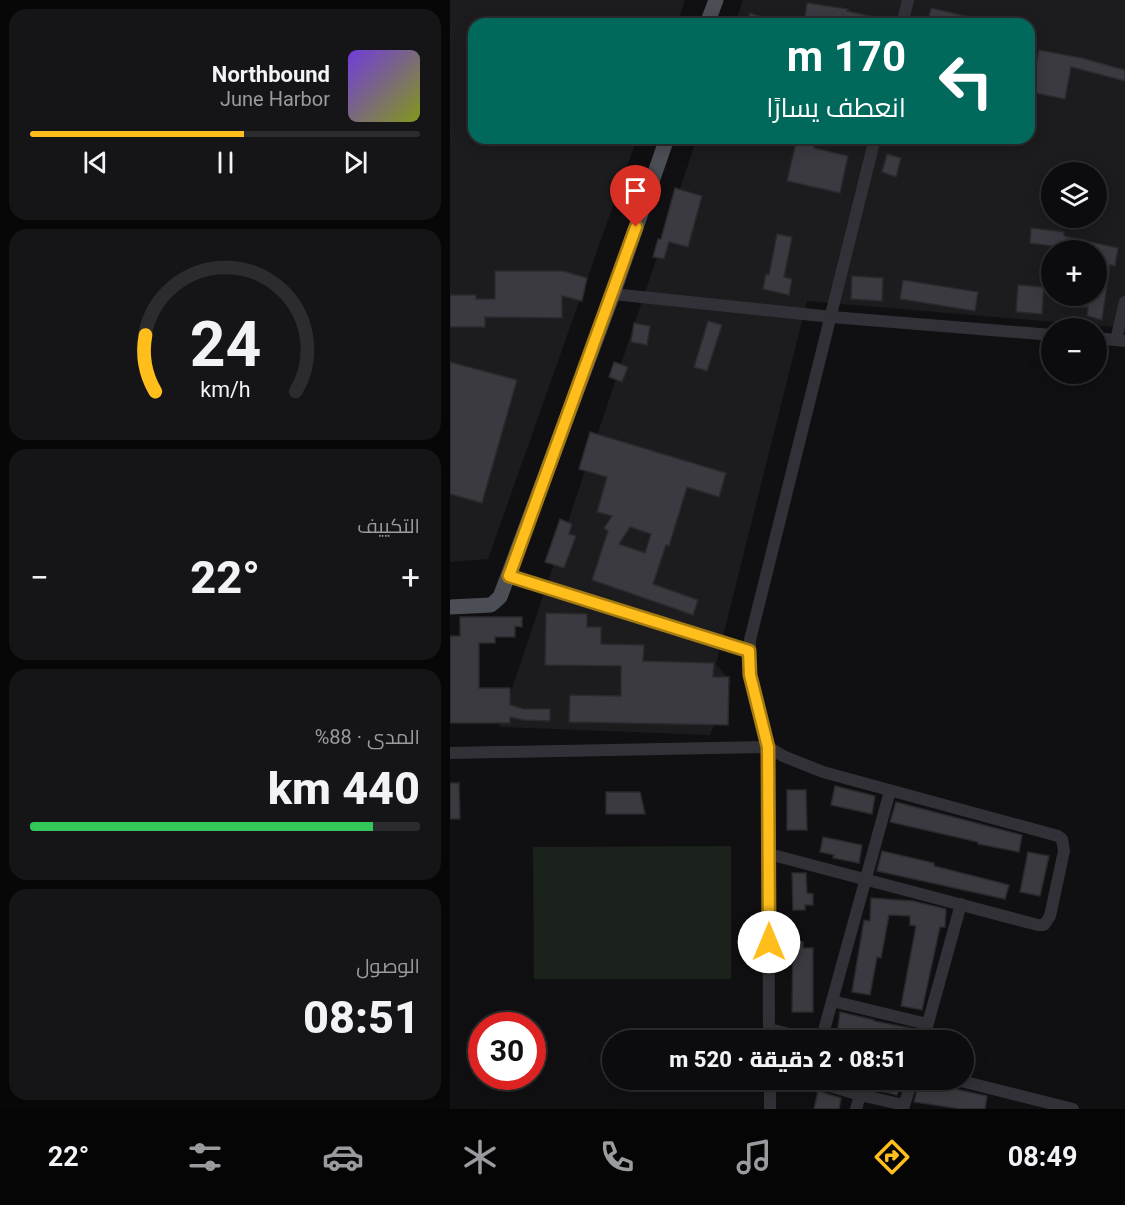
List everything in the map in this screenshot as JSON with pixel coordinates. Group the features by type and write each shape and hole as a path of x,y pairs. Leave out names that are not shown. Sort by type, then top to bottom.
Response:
{"main road":[{"path":"709,18 716,0"},
{"path":"450,608 491,605 500,597 613,294 665,144"},
{"path":"450,599 489,597 507,580"}],"street":[{"path":"904,18 908,0"},
{"path":"769,1030 768,747 750,675 751,632 832,317 874,144"},
{"path":"613,294 832,317 1041,334"},
{"path":"1120,340 1125,302"},
{"path":"507,580 749,651"},
{"path":"450,753 768,747 783,756 823,772 1058,836 1062,839 1064,850 1050,916 1044,925 1038,926 769,854"},
{"path":"823,1030 890,791"},
{"path":"925,1030 961,904"},
{"path":"832,1001 927,1024"},
{"path":"974,1084 1073,1109"},
{"path":"770,1090 770,1109"},
{"path":"843,1090 904,1107 909,1090"},
{"path":"856,1109 860,1095"}],"shaded area":[{"path":"450,0 685,0 679,18 468,18 468,144 635,144 488,559 450,562"},
{"path":"743,0 1125,0 1125,328 1107,326 1107,318 1041,318 1041,321 807,301 716,664 731,682 710,735 499,727 695,144 1035,144 1035,18 737,18"},
{"path":"731,846 731,979 534,979 533,847"}],"building":[{"path":"807,3 848,9 847,11 879,18 805,18"},
{"path":"931,8 974,18 928,18"},
{"path":"750,13 765,18 748,18"},
{"path":"1039,50 1082,58 1125,70 1125,81 1071,67 1065,99 1035,93 1035,69"},
{"path":"796,144 814,144 814,148 848,156 840,193 787,181"},
{"path":"887,154 901,158 896,177 882,172"},
{"path":"675,188 702,196 688,247 669,242 664,259 653,257 658,239 661,239"},
{"path":"1031,228 1064,232 1064,236 1082,240 1041,240 1041,244 1030,243"},
{"path":"777,234 792,237 784,277 792,279 789,295 763,289 766,274 769,275"},
{"path":"1107,246 1118,248 1115,266 1110,265 1107,286"},
{"path":"495,271 563,271 587,278 582,301 562,296 562,318 485,317 485,327 450,327 450,295 476,295 476,299 495,299"},
{"path":"852,276 883,278 882,301 851,299"},
{"path":"903,280 978,292 975,311 900,299"},
{"path":"1018,285 1041,287 1042,314 1016,312"},
{"path":"1104,306 1102,318 1087,316 1088,307 1072,307"},
{"path":"708,321 722,325 707,371 694,367"},
{"path":"634,323 650,326 647,345 631,342"},
{"path":"450,362 517,380 482,503 450,494"},
{"path":"614,362 628,367 622,382 609,377"},
{"path":"590,432 726,473 719,497 687,487 669,546 666,545 653,584 698,600 693,615 592,580 608,531 604,528 612,516 597,512 607,477 579,469","holes":["630,527 651,534 645,553 619,544"]},
{"path":"560,519 572,524 569,534 576,536 564,568 545,562"},
{"path":"546,613 587,614 587,627 601,627 601,644 644,645 643,661 714,663 713,677 729,677 728,725 569,722 570,695 621,696 621,666 545,665"},
{"path":"460,617 522,617 522,627 515,626 515,637 495,637 495,643 479,643 479,688 510,688 510,705 524,709 550,709 550,721 510,717 510,723 450,723 450,636 460,636"},
{"path":"450,783 459,783 460,819 450,819"},
{"path":"835,786 875,796 872,814 831,805"},
{"path":"787,790 806,790 807,830 787,830"},
{"path":"606,792 640,792 645,814 606,814"},
{"path":"896,802 1022,835 1019,852 890,822"},
{"path":"823,837 862,845 859,863 833,858 834,855 820,852"},
{"path":"882,851 934,863 934,866 1009,885 1005,899 877,871"},
{"path":"1028,852 1049,856 1040,896 1020,892"},
{"path":"792,873 806,873 807,893 813,894 813,905 805,905 805,910 793,910"},
{"path":"871,898 913,901 946,909 945,927 940,927 922,1010 901,1006 916,926 910,925 910,916 889,915 881,958 877,957 870,995 852,992 864,920 870,921"},
{"path":"793,942 803,942 803,948 813,948 813,1012 792,1012"},
{"path":"840,1012 910,1028 910,1030 838,1030"},
{"path":"877,1090 899,1090 897,1095"},
{"path":"917,1090 960,1090 987,1096 985,1109 961,1109 914,1102"},
{"path":"818,1091 841,1098 839,1109 814,1109"}],"route":[{"path":"636,227 509,576 749,651 750,675 768,747 769,942"}]}
